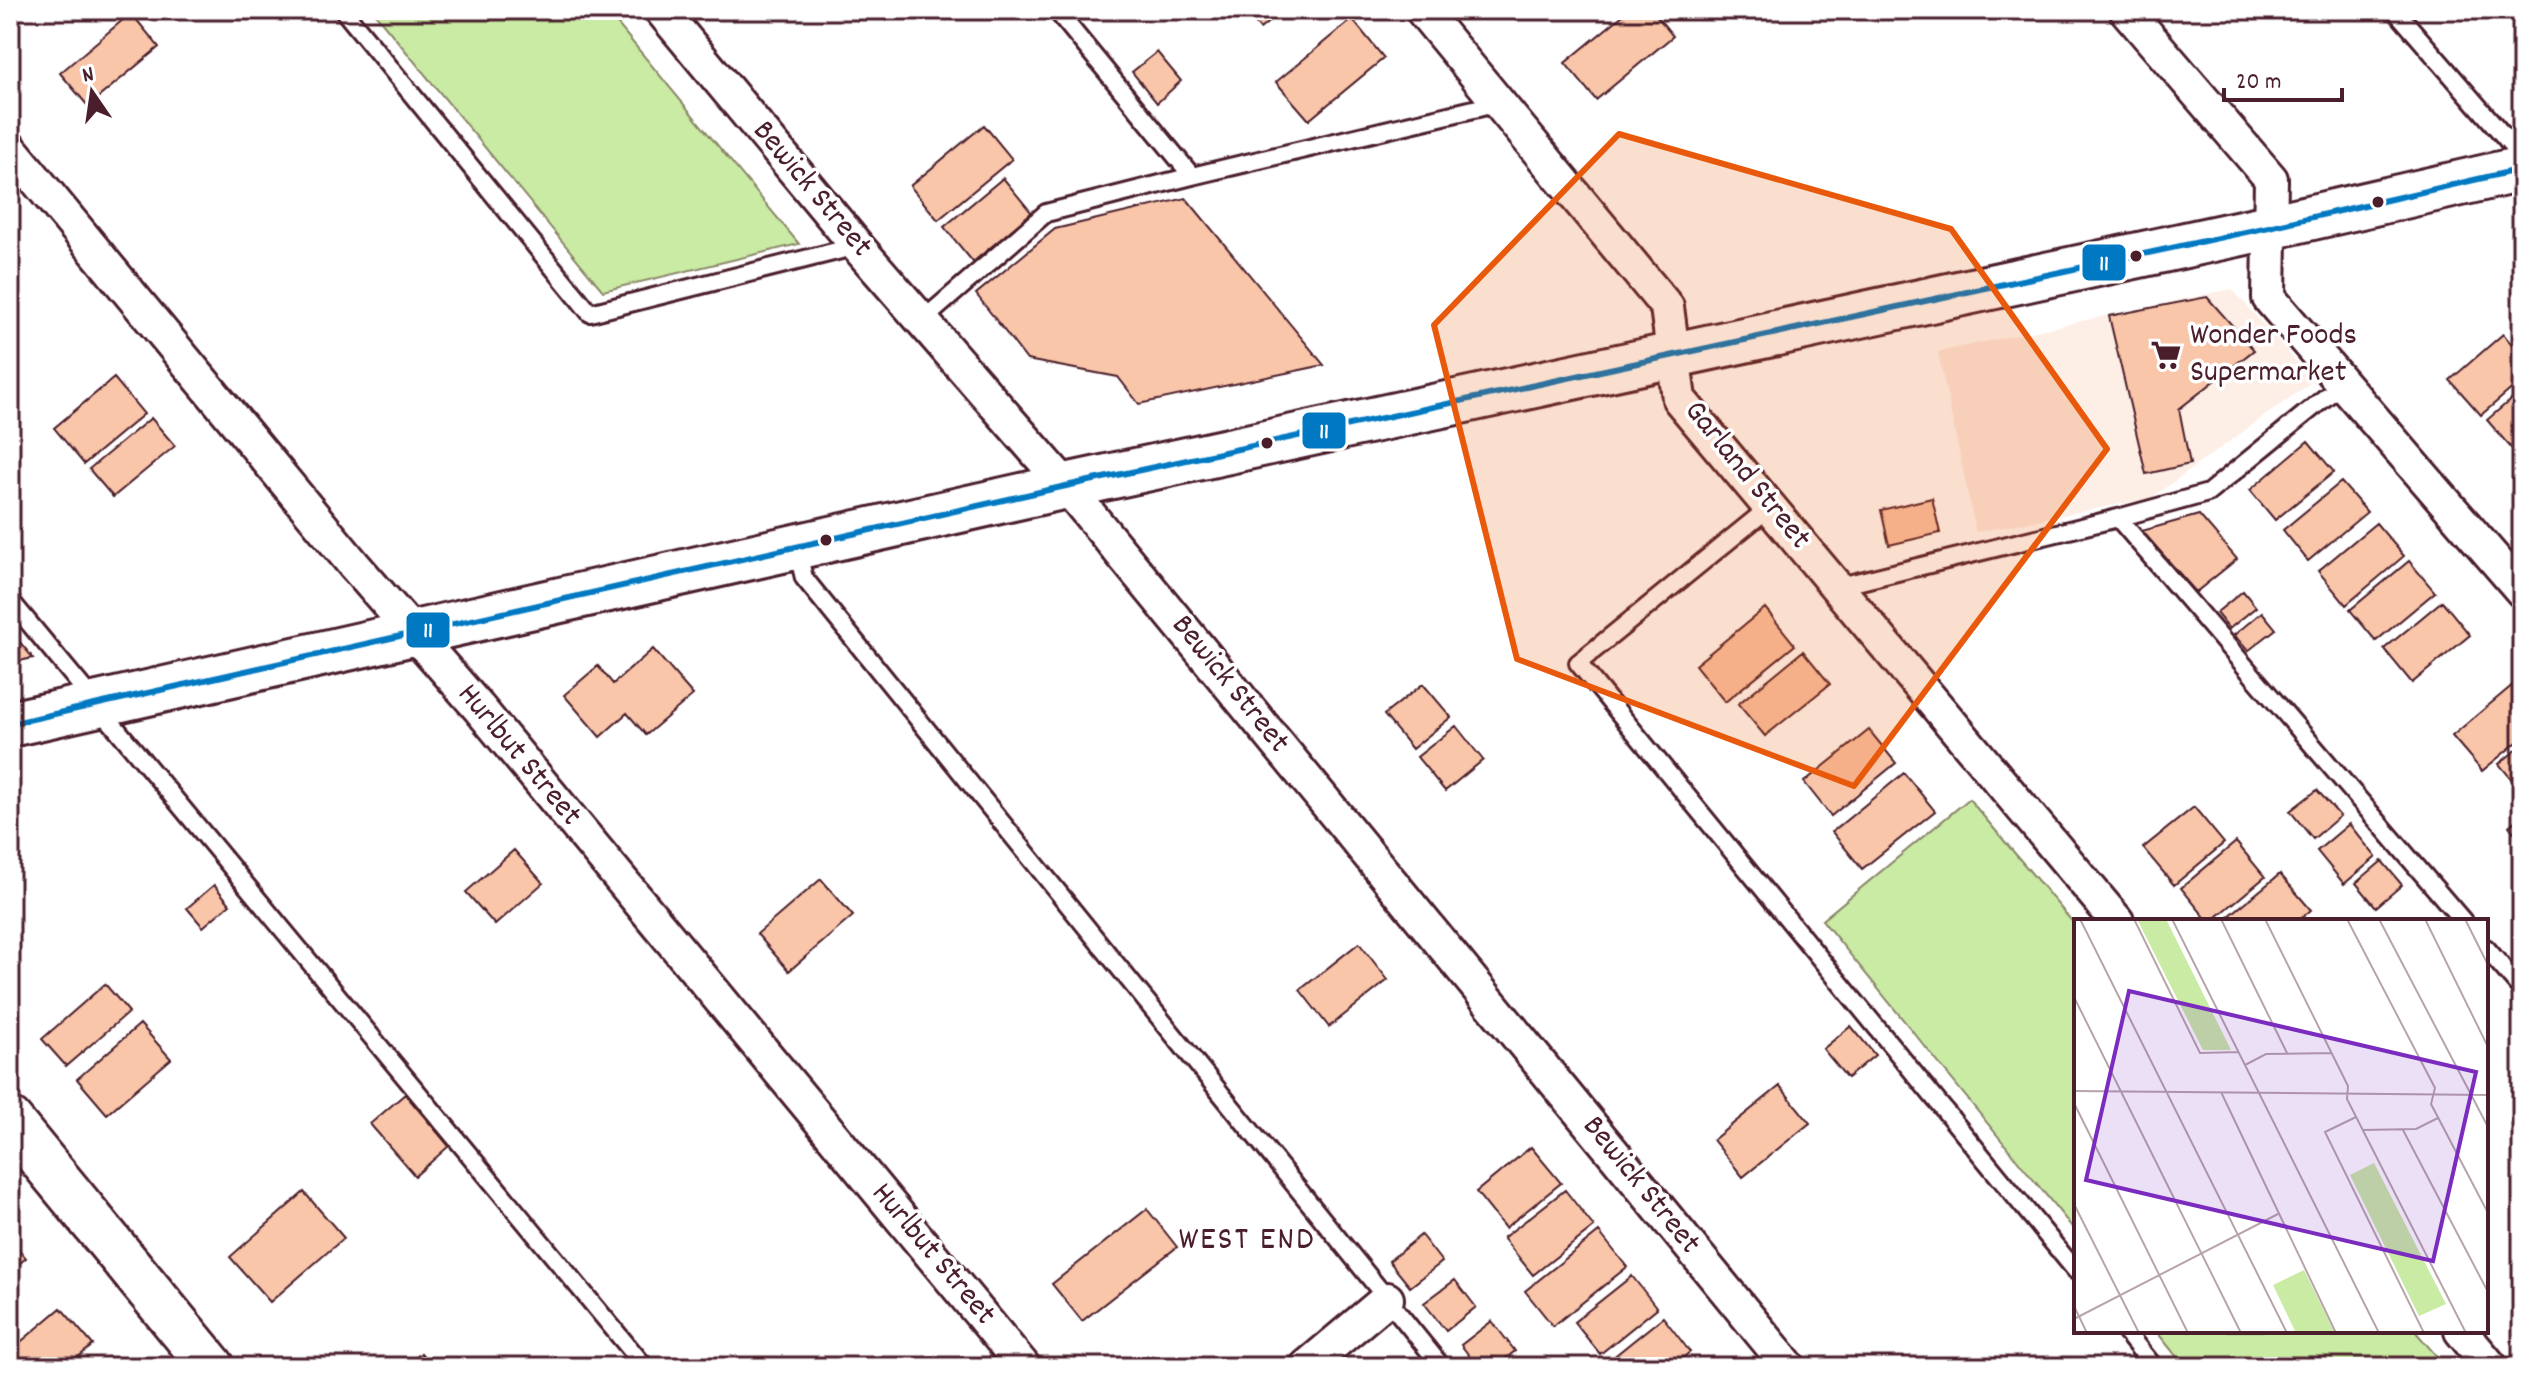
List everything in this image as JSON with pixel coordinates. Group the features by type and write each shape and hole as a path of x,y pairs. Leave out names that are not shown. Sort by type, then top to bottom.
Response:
{"street":[{"name":"Bewick Street","path":"661,10 857,246 1066,486 1789,1367"},
{"name":"Garland Street","path":"1422,10 1667,307 1679,399 2115,919"},
{"path":"2126,10 2271,179 2269,298 2522,591"},
{"name":"Hurlbut Street","path":"10,148 344,553 479,708 1024,1367"},
{"path":"10,724 1066,486 2269,227 2522,169"},
{"path":"10,1121 212,1367"},
{"path":"1306,1367 1387,1299"},
{"path":"2463,1333 2491,1367"}],"lane":[{"path":"343,10 590,313 857,246"},
{"path":"1056,10 1192,176"},
{"path":"2395,10 2522,157"},
{"path":"922,321 1046,213 1499,103"},
{"path":"1836,587 2208,493 2343,383"},
{"path":"1770,507 1578,663 2074,1269"},
{"path":"2118,518 2461,919"},
{"path":"797,547 804,578 1442,1367"},
{"path":"10,600 645,1367"},
{"path":"2488,950 2522,990"},
{"path":"2127,1333 2154,1367"}],"highlighted area":[{"path":"1619,134 1951,229 2107,449 1854,786 1517,659 1434,325"}],"shaded area":[{"path":"2232,289 2313,381 2151,498 1976,532 1938,352"}],"green space":[{"path":"372,10 606,10 799,244 603,291"},
{"path":"1969,799 2074,924 2074,1230 1822,920"},
{"path":"2158,1333 2417,1333 2446,1367 2185,1367"}],"building":[{"path":"1244,10 1283,10 1260,29"},
{"path":"1629,10 1652,10 1673,36 1596,100 1565,63"},
{"path":"131,13 159,47 88,106 60,73"},
{"path":"1352,19 1384,58 1309,120 1276,82"},
{"path":"1157,52 1181,81 1157,103 1132,72"},
{"path":"984,125 1012,159 938,220 910,186"},
{"path":"1003,178 1032,213 973,262 944,227"},
{"path":"1186,198 1324,365 1139,404 1118,377 1027,360 976,294 1055,229"},
{"path":"2207,297 2254,350 2179,409 2190,464 2146,474 2109,316"},
{"path":"2503,334 2522,356 2522,380 2481,415 2450,380"},
{"path":"114,378 144,414 84,464 54,428"},
{"path":"2522,390 2522,453 2518,456 2487,420"},
{"path":"151,418 175,446 113,497 89,469"},
{"path":"2308,441 2334,472 2275,520 2250,490"},
{"path":"2341,482 2367,512 2308,561 2283,530"},
{"path":"1932,498 1940,533 1889,545 1881,510"},
{"path":"2199,515 2237,559 2196,592 2142,531"},
{"path":"2376,523 2404,556 2346,605 2318,571"},
{"path":"2409,561 2435,592 2376,641 2350,610"},
{"path":"2243,591 2256,607 2229,629 2216,613"},
{"path":"2442,601 2470,635 2412,683 2384,649"},
{"path":"1765,608 1795,645 1725,702 1695,665"},
{"path":"2262,612 2276,629 2248,651 2234,635"},
{"path":"10,630 33,658 10,663"},
{"path":"653,649 693,695 646,735 627,713 600,737 564,695 598,666 613,684"},
{"path":"1803,651 1830,684 1765,736 1738,704"},
{"path":"1423,684 1451,717 1412,749 1384,715"},
{"path":"2514,684 2522,694 2522,738 2482,771 2452,736"},
{"path":"1456,726 1483,760 1445,791 1417,757"},
{"path":"1869,730 1896,763 1831,816 1804,782"},
{"path":"2522,745 2522,792 2499,764"},
{"path":"1904,773 1935,811 1862,869 1832,832"},
{"path":"2317,790 2340,816 2313,839 2290,811"},
{"path":"2194,807 2224,843 2174,885 2143,848"},
{"path":"2522,815 2522,842 2509,826"},
{"path":"2349,824 2376,857 2344,884 2317,851"},
{"path":"2236,842 2265,877 2214,919 2206,919 2181,888"},
{"path":"514,850 543,883 495,925 466,892"},
{"path":"2382,861 2402,885 2376,907 2356,883"},
{"path":"2280,874 2311,910 2300,919 2225,919"},
{"path":"821,879 853,916 789,971 757,934"},
{"path":"214,885 230,904 203,927 187,908"},
{"path":"1359,943 1388,980 1329,1027 1300,990"},
{"path":"105,984 129,1012 66,1066 42,1039"},
{"path":"140,1024 171,1059 107,1114 77,1079"},
{"path":"1851,1026 1875,1055 1847,1078 1823,1049"},
{"path":"1780,1086 1810,1123 1743,1177 1713,1140"},
{"path":"405,1094 449,1146 415,1176 370,1124"},
{"path":"1531,1147 1561,1183 1505,1228 1476,1192"},
{"path":"1565,1190 1594,1227 1533,1275 1503,1238"},
{"path":"304,1192 344,1238 270,1302 230,1257"},
{"path":"1147,1209 1177,1247 1082,1321 1052,1284"},
{"path":"1599,1232 1627,1267 1553,1326 1525,1291"},
{"path":"1421,1235 1442,1262 1410,1287 1389,1261"},
{"path":"10,1239 26,1258 10,1272"},
{"path":"1632,1276 1657,1308 1600,1354 1574,1322"},
{"path":"1455,1280 1476,1307 1446,1331 1424,1303"},
{"path":"61,1308 93,1345 66,1367 10,1367 10,1351"},
{"path":"1663,1317 1690,1352 1671,1367 1601,1367"},
{"path":"1492,1321 1515,1351 1495,1367 1478,1367 1461,1345"},
{"path":"421,1353 433,1367 405,1367"}],"transit line":[{"name":"11","path":"10,724 1066,486 2269,227 2522,169"}],"place":[{"name":"Wonder Foods Supermarket","path":"2166,355"}],"district":[{"name":"WEST END","path":"1247,1241"}]}
